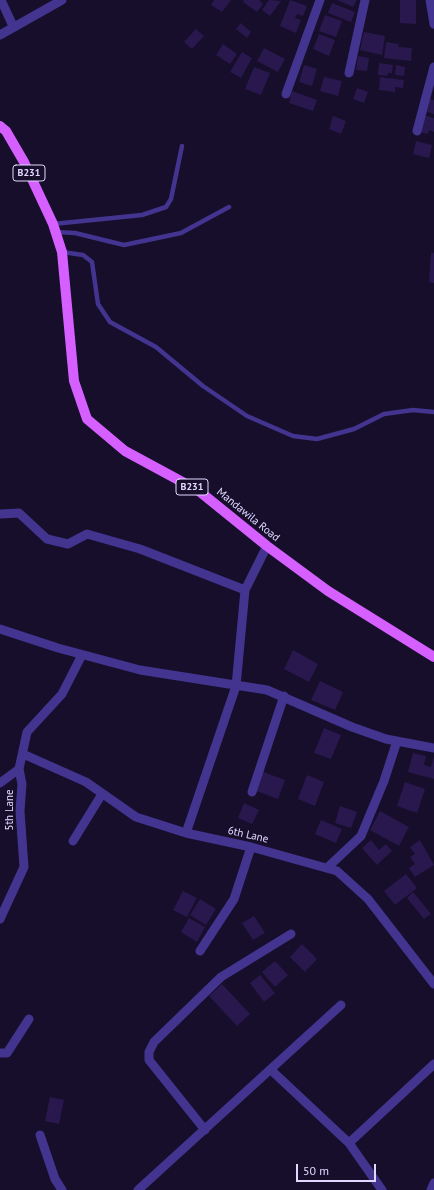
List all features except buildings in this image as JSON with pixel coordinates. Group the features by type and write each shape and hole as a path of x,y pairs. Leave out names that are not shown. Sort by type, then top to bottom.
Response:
{"main road":[{"name":"Mandawila Road","path":"0,126 6,131 24,162 54,228 62,252 74,381 87,419 125,451 199,491 267,546 328,591 434,656"}],"street":[{"path":"1,0 13,26"},
{"path":"0,35 13,26 62,0"},
{"path":"286,94 320,0"},
{"path":"349,73 365,0"},
{"path":"430,0 434,24"},
{"path":"417,131 434,67"},
{"path":"0,514 19,513 48,539 68,544 87,534 140,548 245,590"},
{"path":"186,833 236,686 245,590 267,546"},
{"path":"0,629 82,655 140,670 267,690 352,726 397,741 434,748"},
{"path":"0,783 18,769 28,732 62,694 82,655"},
{"path":"252,792 284,696"},
{"path":"328,867 361,836 384,781 397,741"},
{"name":"6th Lane","path":"23,754 86,782 136,817 186,833 251,847 328,867 337,871 368,899 434,984"},
{"name":"5th Lane","path":"0,919 24,868 20,811 22,784 18,769"},
{"path":"73,841 102,794"},
{"path":"200,951 234,899 251,847"},
{"path":"205,1130 149,1060 149,1052 154,1042 221,977 291,934"},
{"path":"138,1190 341,1005"},
{"path":"0,1053 7,1052 29,1019"},
{"path":"348,1143 434,1064"},
{"path":"271,1070 348,1143 382,1190"},
{"path":"40,1135 55,1179 62,1190"},
{"path":"431,1190 434,1183"}],"lane":[{"path":"54,228 142,215 166,207 171,199 182,146"},
{"path":"54,228 124,244 181,233 229,207"},
{"path":"62,252 83,255 92,262 98,304 110,322 156,347 203,386 247,416 293,436 317,439 354,429 384,414 413,410 434,412"}]}
